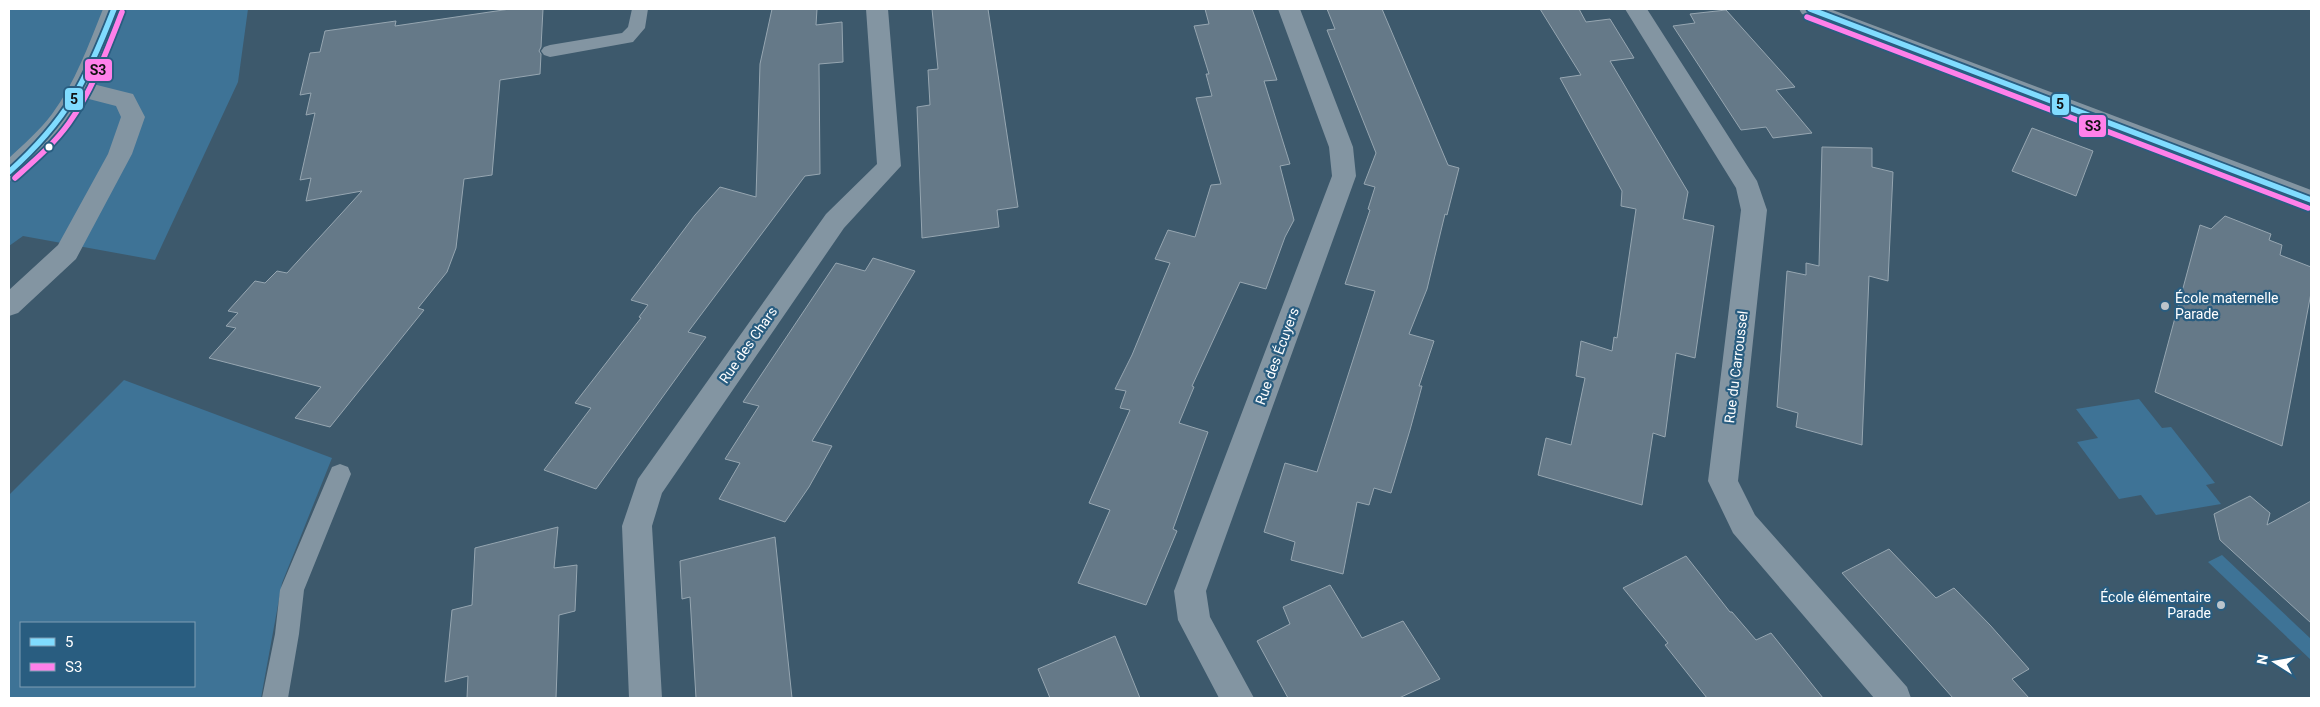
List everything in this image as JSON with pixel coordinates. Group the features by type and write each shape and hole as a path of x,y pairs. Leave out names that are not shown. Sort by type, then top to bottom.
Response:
{"street":[{"path":"9,172 41,143 66,111 79,89 114,9"},
{"name":"Rue des Chars","path":"645,698 637,526 649,488 835,220 889,166 877,9"},
{"name":"Rue des Écuyers","path":"1236,698 1194,620 1190,591 1344,176 1341,147 1289,9"},
{"name":"Rue du Carroussel","path":"1636,9 1748,188 1754,210 1723,480 1744,524 1895,698"},
{"path":"1810,9 2311,200"},
{"path":"9,306 67,252 120,154 133,117 125,100 79,89"}],"lane":[{"path":"550,51 627,38 636,28 640,9"},
{"path":"275,698 287,634 292,590 340,474"}],"shaded area":[{"path":"9,9 248,9 238,82 155,260 23,236 9,246"},
{"path":"124,380 332,458 282,583 261,698 9,698 9,495"},
{"path":"2139,399 2162,428 2171,427 2215,483 2206,485 2221,504 2156,515 2141,495 2119,499 2077,442 2098,438 2076,409"},
{"path":"2222,555 2311,639 2311,660 2208,562"}],"building":[{"path":"510,9 543,9 541,47 539,51 541,54 540,74 500,80 492,175 464,179 456,248 447,272 418,308 424,310 330,427 295,418 321,387 209,358 236,328 226,326 238,313 228,311 255,281 265,283 277,271 287,273 362,191 306,201 311,178 300,180 315,113 306,115 311,93 300,95 310,53 320,52 325,31 396,21 395,26"},
{"path":"772,9 817,9 816,25 842,22 843,62 819,64 820,174 805,176 688,332 706,337 596,489 544,470 591,408 575,403 641,318 639,317 648,305 631,300 695,215 720,187 756,197 760,64"},
{"path":"932,9 988,9 1018,207 997,210 999,227 922,238 917,107 930,105 928,70 938,69"},
{"path":"1205,9 1252,9 1277,80 1264,81 1290,164 1280,166 1294,220 1285,237 1266,289 1240,282 1192,386 1194,387 1179,423 1208,432 1173,529 1177,531 1146,605 1078,583 1110,510 1089,503 1130,410 1120,408 1126,391 1115,389 1132,355 1170,263 1155,259 1168,230 1195,237 1211,185 1221,184 1196,98 1212,96 1206,74 1209,74 1194,26 1209,24"},
{"path":"1327,9 1382,9 1448,165 1459,168 1447,215 1445,214 1427,289 1409,334 1434,341 1419,386 1422,386 1410,430 1391,493 1374,488 1369,505 1357,502 1343,574 1291,560 1295,542 1264,532 1285,463 1317,472 1375,291 1345,284 1370,210 1368,209 1375,187 1364,184 1376,153 1327,30 1335,29"},
{"path":"1540,9 1579,9 1586,22 1610,19 1634,58 1610,61 1688,192 1683,219 1714,226 1695,358 1676,353 1665,437 1653,433 1642,505 1538,475 1546,438 1571,445 1585,378 1576,376 1581,341 1612,351 1614,337 1617,338 1636,209 1621,206 1622,191 1560,78 1581,75"},
{"path":"1726,10 1795,87 1776,90 1812,133 1773,138 1766,127 1741,130 1673,26 1695,23 1690,14"},
{"path":"2032,128 2093,151 2076,196 2012,171"},
{"path":"1822,147 1872,148 1872,167 1893,172 1888,281 1869,276 1862,445 1796,427 1798,413 1777,407 1787,271 1806,275 1806,263 1819,266"},
{"path":"2225,216 2271,234 2269,240 2282,245 2280,255 2311,267 2311,293 2282,446 2155,392 2200,225 2211,229"},
{"path":"873,258 915,271 812,441 832,446 809,487 785,522 719,499 740,463 725,459 759,406 743,402 836,263 865,271"},
{"path":"2250,496 2270,513 2267,525 2311,501 2311,623 2220,540 2214,514"},
{"path":"558,527 554,568 577,565 575,611 559,615 556,698 467,698 468,676 445,682 452,610 472,605 475,548"},
{"path":"775,537 792,698 696,698 690,597 682,599 680,561"},
{"path":"1889,549 1936,598 1954,588 1990,625 2029,669 2012,679 2029,698 1953,698 1842,573"},
{"path":"1686,556 1730,612 1756,640 1771,633 1823,698 1707,698 1665,645 1668,643 1623,588"},
{"path":"1330,585 1362,638 1403,621 1440,679 1399,698 1288,698 1257,641 1290,624 1283,607"},
{"path":"1115,636 1140,698 1050,698 1038,669"}],"transit line":[{"name":"5","path":"9,172 49,134 69,107 91,66 114,9"},
{"name":"5","path":"1810,9 2311,200"},
{"name":"S3","path":"15,178 44,152 69,123 85,97 122,12"},
{"name":"S3","path":"1807,17 2308,208"}],"place":[{"name":"École maternelle Parade","path":"2165,306"},
{"name":"École élémentaire Parade","path":"2221,605"}]}
